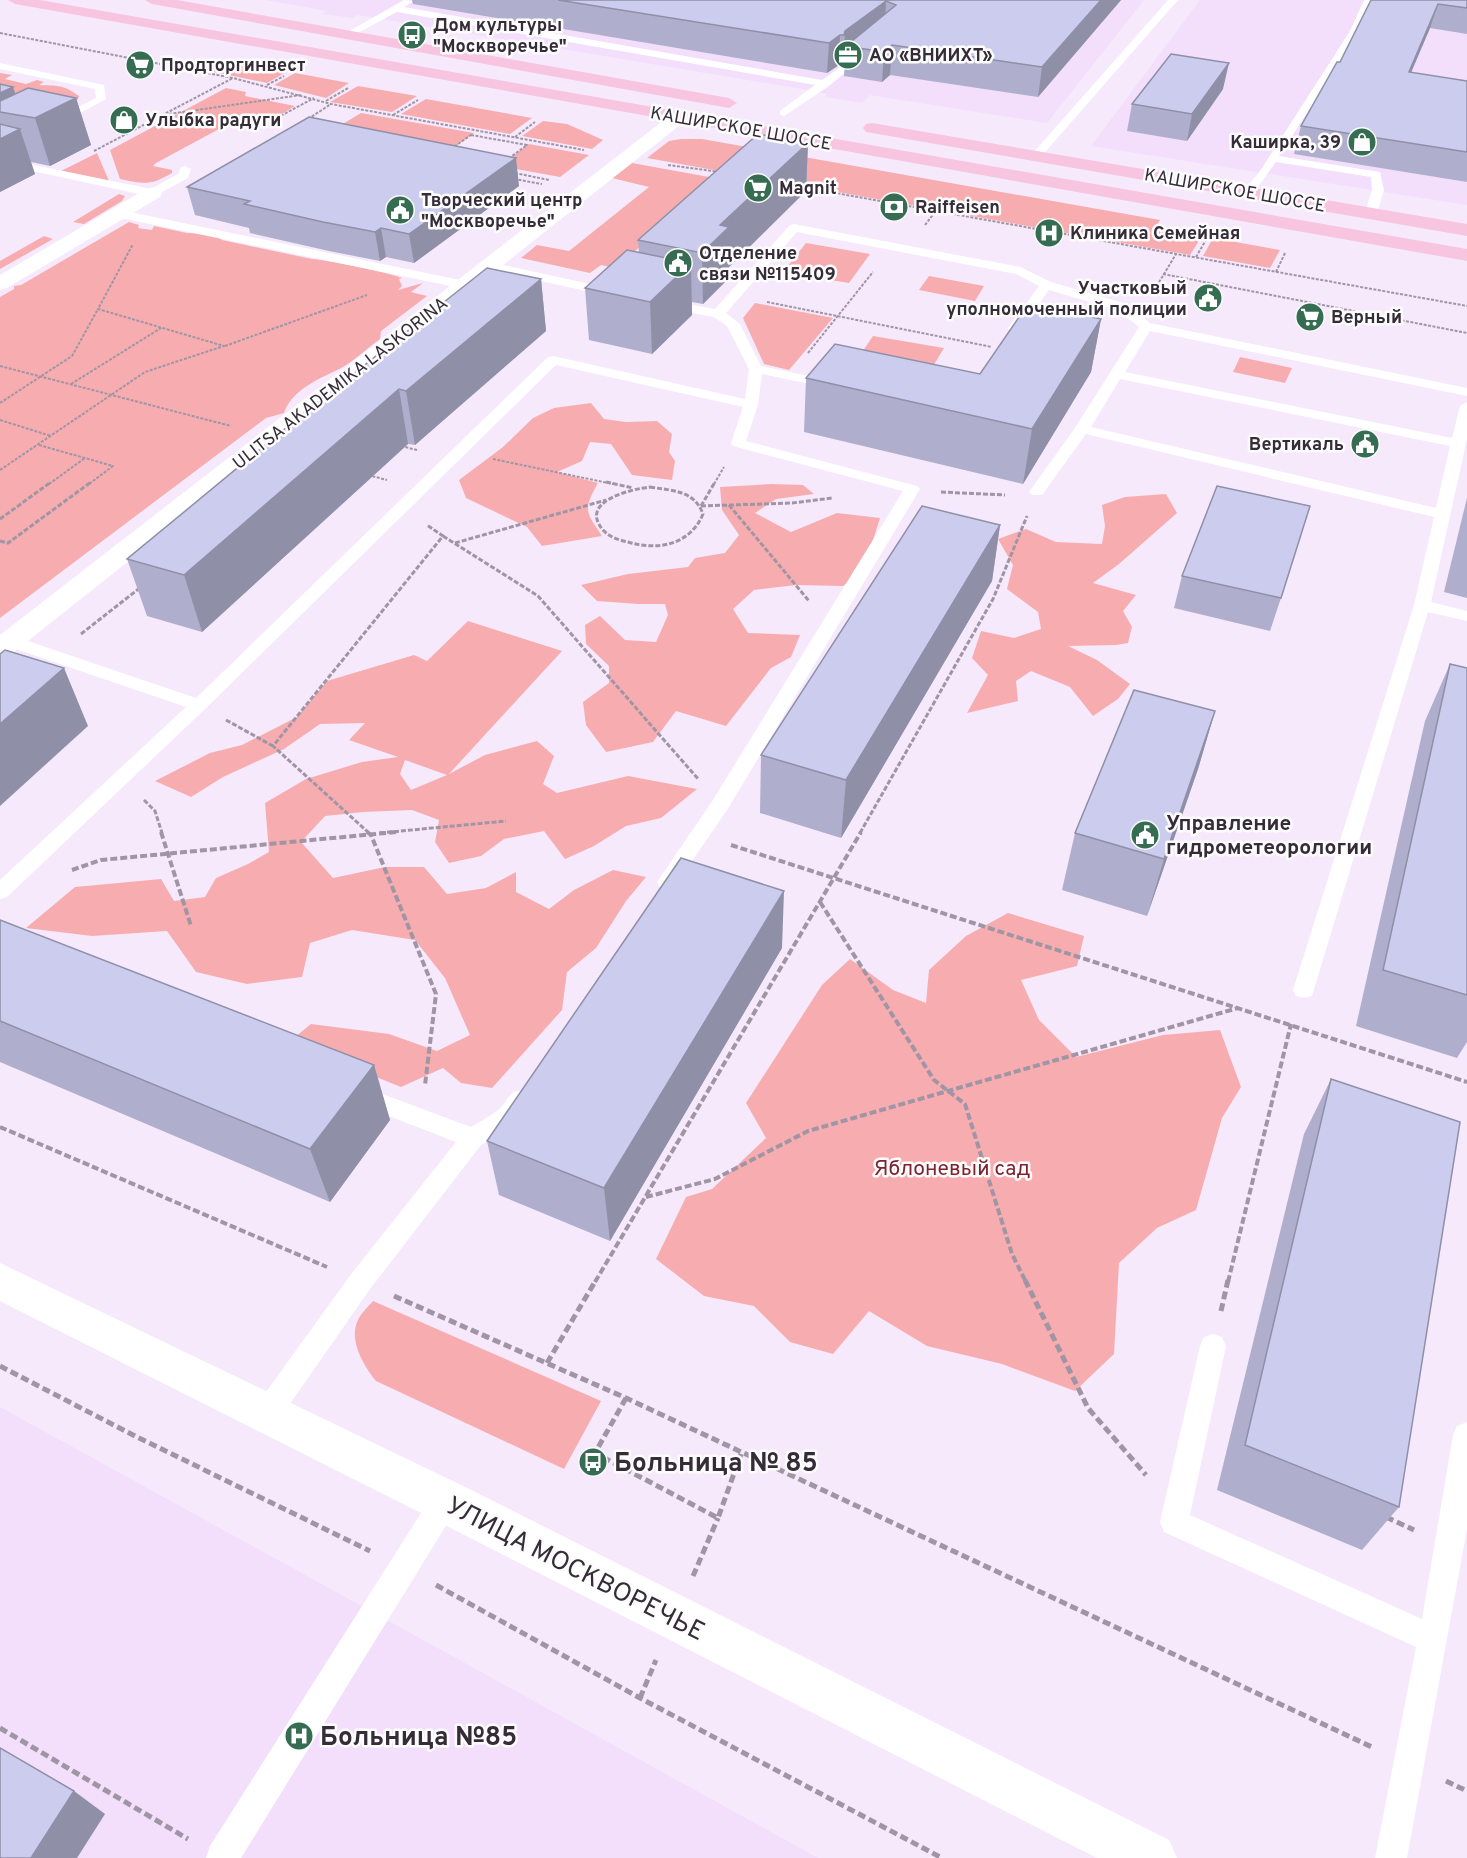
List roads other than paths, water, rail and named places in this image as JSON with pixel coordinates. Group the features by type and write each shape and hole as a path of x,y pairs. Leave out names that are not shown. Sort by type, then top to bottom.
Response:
{"main road":[{"name":"КАШИРСКОЕ ШОССЕ","path":"15,0 1467,255"},
{"name":"КАШИРСКОЕ ШОССЕ","path":"152,0 349,33 749,107"},
{"name":"КАШИРСКОЕ ШОССЕ","path":"778,112 807,117"},
{"name":"КАШИРСКОЕ ШОССЕ","path":"853,125 1467,230"}],"street":[{"name":"ULITSA AKADEMIKA LASKORINA","path":"5,645 679,117"},
{"path":"0,284 153,193"},
{"name":"УЛИЦА МОСКВОРЕЧЬЕ","path":"0,1281 445,1501 1134,1854"}],"lane":[{"path":"349,33 411,0"},
{"path":"1037,155 1173,0"},
{"path":"1248,193 1265,172 1355,31 1369,0"},
{"path":"397,9 825,84"},
{"path":"0,66 100,87 101,99 51,125"},
{"path":"778,112 825,84 844,69"},
{"path":"1272,158 1376,174 1378,190 1371,213"},
{"path":"0,161 153,193 184,176 185,169"},
{"path":"120,214 465,285"},
{"path":"717,314 794,228 1020,271 1046,285 1122,307 1141,322 1467,392"},
{"path":"490,266 631,297"},
{"path":"1000,349 1046,285"},
{"path":"653,302 717,314 733,324 756,369 751,405 738,443 912,489 720,804 660,893"},
{"path":"1037,492 1082,429 1116,374 1141,322"},
{"path":"0,892 199,705 553,360 751,405"},
{"path":"756,369 844,387"},
{"path":"1116,374 1457,443"},
{"path":"1304,990 1422,605 1467,406"},
{"path":"1082,429 1444,515"},
{"path":"1422,605 1467,616"},
{"path":"5,645 53,656 199,705"},
{"path":"344,1088 472,1138"},
{"path":"268,1412 361,1281 472,1138 507,1117 527,1088"},
{"path":"1213,1346 1174,1522 1433,1639"},
{"path":"1391,1858 1450,1547 1463,1505 1467,1435"},
{"path":"222,1858 445,1501"}],"place":[{"name":"Дом культуры \"Москворечье\"","path":"412,35"},
{"name":"АО «ВНИИХТ»","path":"848,55"},
{"name":"Продторгинвест","path":"140,65"},
{"name":"Улыбка радуги","path":"124,120"},
{"name":"Каширка, 39","path":"1362,142"},
{"name":"Magnit","path":"758,188"},
{"name":"Raiffeisen","path":"894,207"},
{"name":"Творческий центр \"Москворечье\"","path":"400,210"},
{"name":"Клиника Семейная","path":"1049,233"},
{"name":"Отделение связи №115409","path":"678,263"},
{"name":"Участковый уполномоченный полиции","path":"1208,298"},
{"name":"Верный","path":"1310,317"},
{"name":"Вертикаль","path":"1365,444"},
{"name":"Управление гидрометеорологии","path":"1145,835"},
{"name":"Больница № 85","path":"593,1462"},
{"name":"Больница №85","path":"299,1736"}],"park label":[{"name":"Яблоневый сад","path":"952,1168"}]}
